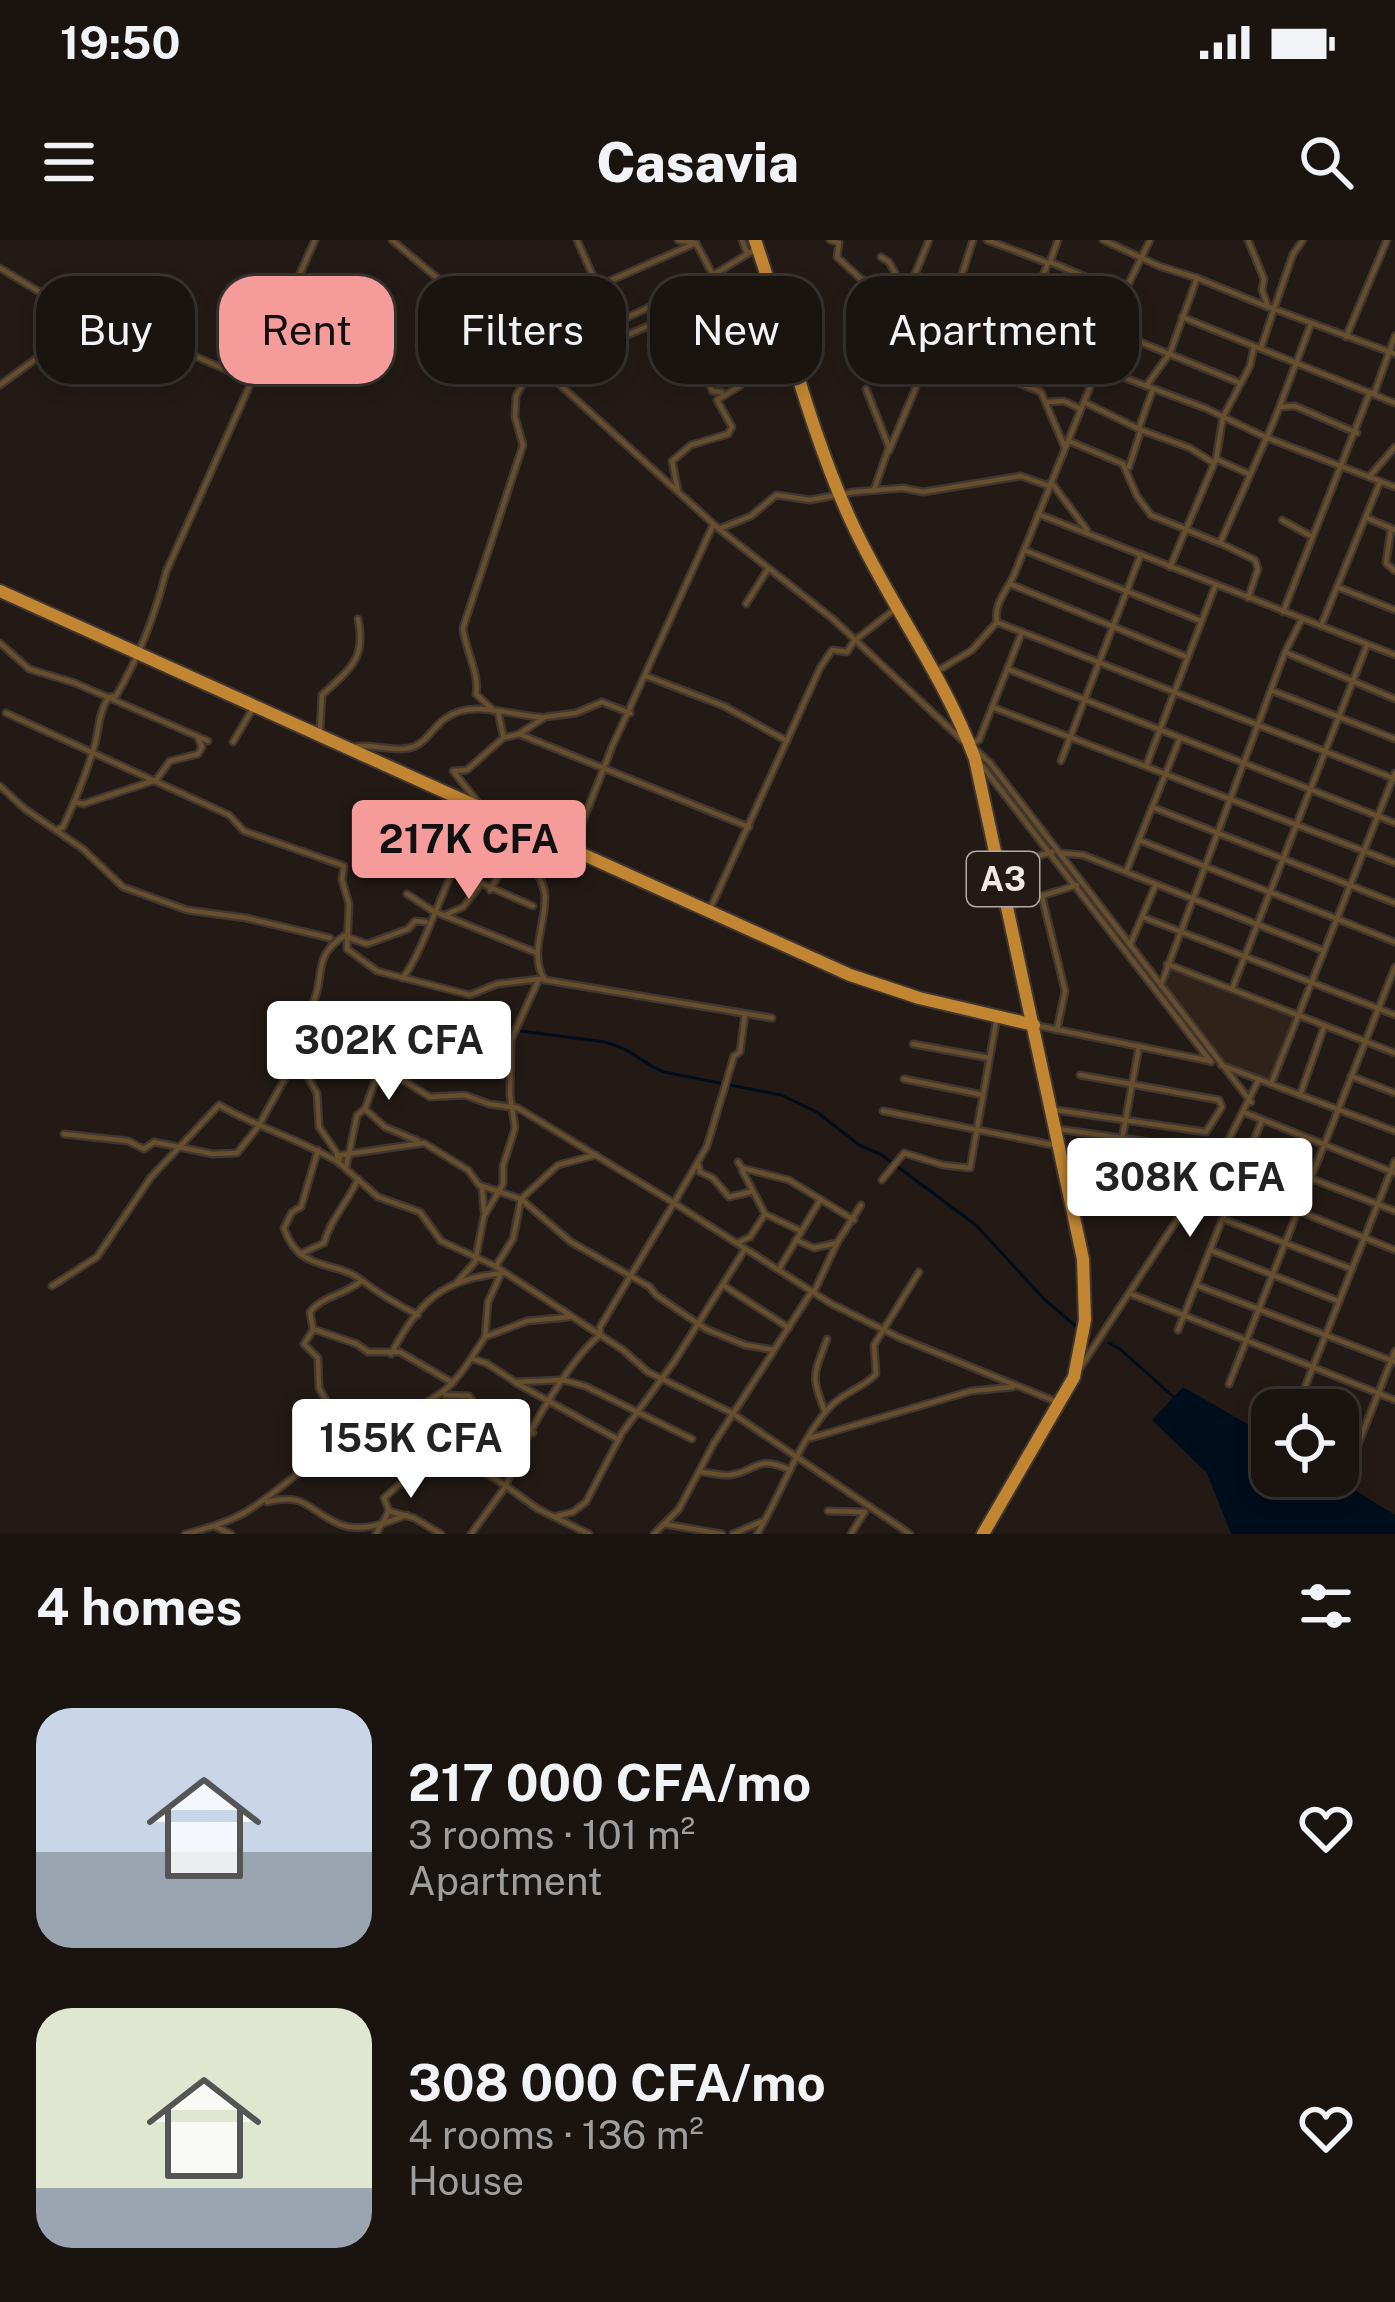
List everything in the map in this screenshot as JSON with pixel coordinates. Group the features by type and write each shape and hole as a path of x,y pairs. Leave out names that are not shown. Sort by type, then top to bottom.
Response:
{"highway":[{"name":"A3","path":"753,247 840,495 895,610 934,673 973,752 1083,1259 1084,1320 1074,1377 983,1534"},
{"path":"0,590 868,983 1034,1025"}],"street":[{"path":"299,276 315,240"},
{"path":"392,240 435,276"},
{"path":"578,240 594,276"},
{"path":"678,240 696,243"},
{"path":"696,243 713,274 753,247 742,240"},
{"path":"830,240 839,243 837,256 854,276"},
{"path":"915,276 928,240"},
{"path":"961,276 973,240"},
{"path":"988,240 1048,263 1043,276"},
{"path":"1058,240 1050,262 1083,276"},
{"path":"1103,240 1392,353"},
{"path":"1132,276 1150,240"},
{"path":"1248,240 1271,308"},
{"path":"1170,567 1215,461 1223,417 1250,367 1293,254 1303,240"},
{"path":"1346,337 1387,240"},
{"path":"621,276 696,243"},
{"path":"881,257 897,276"},
{"path":"0,268 36,290"},
{"path":"1128,469 1150,388 1170,353 1197,278"},
{"path":"1181,317 1395,404"},
{"path":"1220,543 1311,324"},
{"path":"1283,612 1392,353 1395,336"},
{"path":"1139,341 1240,383"},
{"path":"0,385 36,359"},
{"path":"57,830 75,802 103,705 116,696 136,660 166,572 250,384"},
{"path":"503,738 496,711 476,694 478,683 463,628 523,445 514,417 523,384"},
{"path":"558,384 938,715 1161,985 1215,1063"},
{"path":"710,384 712,391 724,392 740,386"},
{"path":"874,490 918,384"},
{"path":"1024,384 1041,392 1048,402 1065,448"},
{"path":"997,622 995,613 1090,384"},
{"path":"1139,384 1395,487"},
{"path":"866,389 889,451"},
{"path":"678,491 672,461 678,452 728,434 732,427 717,400 724,392"},
{"path":"1048,402 1083,406 1249,474"},
{"path":"1280,406 1295,406 1357,433"},
{"path":"1069,441 1112,456 1128,469 1137,496 1151,515 1256,560 1258,569 1248,598"},
{"path":"1369,477 1395,447"},
{"path":"572,850 603,770 717,526 751,516 776,495 810,500 874,490 923,492 1022,476 1050,484 1089,534"},
{"path":"1321,626 1380,482"},
{"path":"1037,514 1395,654"},
{"path":"1367,518 1393,530 1386,562 1395,571"},
{"path":"1282,520 1311,537"},
{"path":"1024,550 1201,621"},
{"path":"1061,761 1141,554"},
{"path":"746,604 768,569"},
{"path":"1010,584 1187,657"},
{"path":"1146,766 1216,584"},
{"path":"1340,587 1395,610"},
{"path":"708,912 832,650 847,652 854,641 895,610"},
{"path":"319,735 322,694 341,681 360,650 358,620"},
{"path":"1161,985 1302,620"},
{"path":"997,622 1394,777 1271,1084"},
{"path":"934,673 972,650 997,622"},
{"path":"973,752 1022,632"},
{"path":"0,644 29,668 208,741"},
{"path":"1232,989 1367,645"},
{"path":"1286,652 1395,699"},
{"path":"1008,669 1395,823"},
{"path":"646,676 724,706 787,742"},
{"path":"1274,691 1395,739"},
{"path":"346,748 368,744 405,749 421,744 447,716 476,708 545,717 569,715 602,702 630,713"},
{"path":"233,742 254,706"},
{"path":"992,707 1395,863"},
{"path":"6,713 229,815 244,831 344,866 342,880 349,904 347,949 376,971 470,995 497,984 542,980 772,1018"},
{"path":"499,817 469,794 453,771 478,763 503,738 545,717"},
{"path":"519,734 749,827"},
{"path":"75,802 83,804 156,781 170,761 198,754 202,747 196,736"},
{"path":"1126,872 1180,738"},
{"path":"973,752 991,764 1215,1063 1251,1102"},
{"path":"0,786 123,886 143,896 187,910 330,938"},
{"path":"1152,807 1395,903"},
{"path":"484,1216 500,1192 514,1128 511,1040 542,980 536,963 546,893 524,842 527,831"},
{"path":"1139,840 1395,942"},
{"path":"1000,867 1075,852 1326,952"},
{"path":"423,858 533,906"},
{"path":"445,915 464,907 473,890 487,888 500,874 500,859"},
{"path":"402,977 411,969 453,871"},
{"path":"1129,947 1156,884"},
{"path":"1009,906 1077,885"},
{"path":"407,894 433,910 537,953"},
{"path":"1042,897 1065,992 1057,1030"},
{"path":"1143,917 1395,1016"},
{"path":"344,936 367,944 388,932 408,929 415,921 428,923"},
{"path":"64,1134 128,1141 144,1149 154,1142 213,1154 237,1153 258,1127 299,1053 300,1024 311,1008 322,957 344,936"},
{"path":"1168,964 1395,1053"},
{"path":"1229,1384 1395,967"},
{"path":"600,1335 600,1327 698,1163 715,1125 734,1056 740,1052 745,1014"},
{"path":"882,1180 904,1153 970,1168 997,1017"},
{"path":"1034,1025 1215,1063 1395,1131"},
{"path":"1300,1095 1324,1027"},
{"path":"346,1168 358,1115 365,1109 377,1076 402,1043"},
{"path":"914,1044 989,1058"},
{"path":"1122,1139 1139,1047"},
{"path":"299,1053 317,1093 320,1127 338,1153 338,1162"},
{"path":"1051,1109 1207,1132 1222,1107 1219,1100 1080,1075"},
{"path":"377,1076 401,1079 430,1097 465,1095 510,1106 813,1291 882,1328 1061,1405"},
{"path":"1351,1076 1395,1093"},
{"path":"904,1079 982,1095"},
{"path":"1074,1377 1217,1160 1246,1113 1259,1079"},
{"path":"52,1286 97,1257 151,1177 220,1105 258,1127 318,1150 390,1204 420,1212 441,1241 495,1266 662,1379 732,1413 868,1510 910,1534"},
{"path":"365,1109 385,1127 424,1143 468,1170 482,1187 521,1199 555,1231 706,1329 745,1345 774,1350"},
{"path":"883,1111 1059,1146"},
{"path":"1246,1113 1393,1172"},
{"path":"1178,1330 1262,1120"},
{"path":"1055,1128 1185,1150 1217,1160"},
{"path":"338,1162 341,1155 381,1146 424,1143"},
{"path":"1226,1145 1395,1210"},
{"path":"318,1150 301,1207 292,1212 284,1228 300,1254 361,1281 418,1315"},
{"path":"495,1266 513,1239 521,1199 558,1165 596,1155"},
{"path":"1304,1389 1395,1161"},
{"path":"698,1163 700,1172 713,1178 729,1197 751,1192"},
{"path":"801,1232 765,1214 740,1165 782,1177 854,1220"},
{"path":"300,1254 324,1243 328,1225 344,1208 358,1179"},
{"path":"1234,1185 1395,1250"},
{"path":"458,1282 475,1258 484,1216 482,1187"},
{"path":"779,1269 820,1202"},
{"path":"654,1534 679,1509 732,1413 813,1291 861,1205"},
{"path":"736,1244 750,1238 765,1214"},
{"path":"1222,1219 1352,1269"},
{"path":"796,1240 814,1248 837,1243"},
{"path":"557,1516 586,1502 619,1440 746,1249"},
{"path":"1210,1250 1339,1301"},
{"path":"757,1534 825,1412 847,1389 858,1388 876,1374 874,1345 919,1272"},
{"path":"391,1354 432,1294 458,1282 505,1273"},
{"path":"184,1534 216,1527 265,1503 292,1478 443,1394 473,1359 485,1336 488,1303 497,1278 505,1273"},
{"path":"338,1450 328,1404 319,1388 318,1358 304,1344 313,1329 310,1312 317,1303 347,1293 361,1281"},
{"path":"722,1285 788,1328"},
{"path":"1196,1285 1393,1361"},
{"path":"1131,1294 1395,1400"},
{"path":"485,1336 527,1321 574,1318"},
{"path":"313,1329 368,1352 400,1352 453,1383"},
{"path":"471,1534 506,1486 581,1350 600,1335"},
{"path":"825,1412 812,1378 827,1339"},
{"path":"1359,1442 1395,1351"},
{"path":"473,1359 619,1440"},
{"path":"516,1383 563,1380 585,1385 692,1439"},
{"path":"811,1438 971,1391 1016,1387"},
{"path":"443,1394 469,1396 483,1417 532,1433"},
{"path":"398,1417 538,1509 589,1534"},
{"path":"376,1534 389,1511 384,1498 410,1475 417,1455 433,1440"},
{"path":"698,1472 729,1475 773,1462 790,1469"},
{"path":"265,1503 296,1498 341,1525 361,1528 406,1515"},
{"path":"828,1511 868,1510"},
{"path":"851,1534 868,1510"},
{"path":"389,1511 441,1534"},
{"path":"733,1534 766,1519"},
{"path":"664,1524 722,1534"},
{"path":"216,1527 231,1534"}],"shaded area":[{"path":"1169,967 1296,1017 1270,1081 1223,1062 1164,984"}],"water":[{"path":"1183,1387 1251,1426 1251,1497 1359,1497 1359,1493 1395,1515 1395,1534 1231,1534 1207,1473 1152,1420"}],"waterway":[{"path":"311,1008 371,1011 605,1042 664,1072 781,1095 817,1112 859,1145 882,1155 977,1226 1044,1299 1078,1328"},
{"path":"1109,1343 1176,1399"}]}
